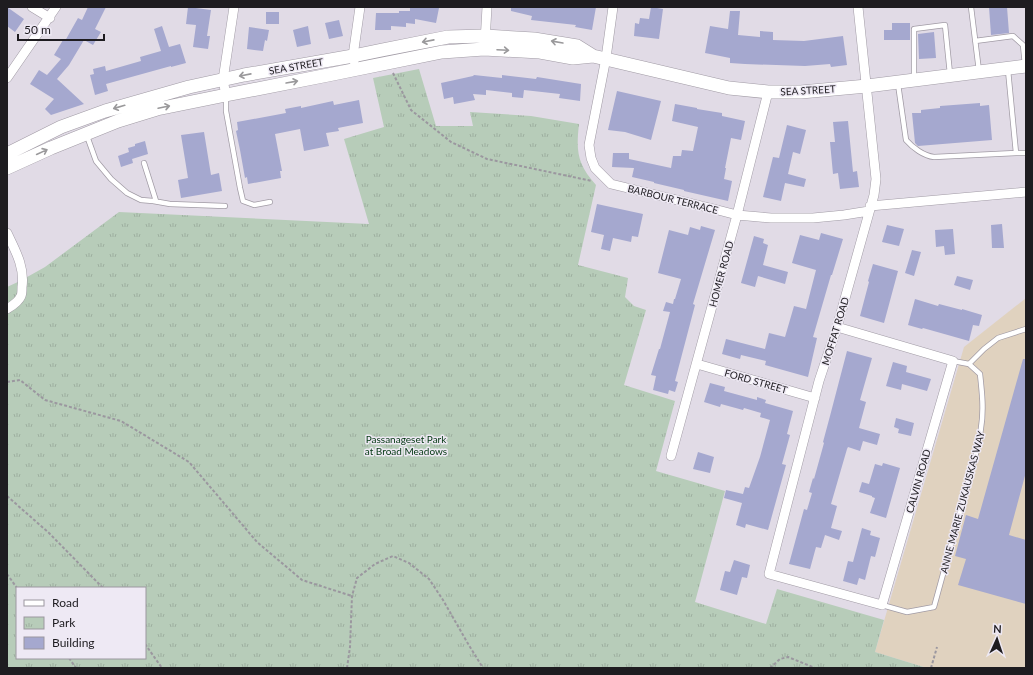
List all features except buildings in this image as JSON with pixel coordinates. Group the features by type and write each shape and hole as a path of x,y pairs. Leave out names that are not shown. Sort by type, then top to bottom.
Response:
{"main road":[{"name":"SEA STREET","path":"7,154 61,127 105,111 189,87 244,75 353,56 448,37 485,36 555,42 577,46 599,57 729,88 768,92 801,92 866,86 1026,66"},
{"name":"SEA STREET","path":"7,168 51,148 118,121 157,109 442,52 484,49 540,52 573,58 599,57"}],"street":[{"path":"32,7 50,18"},
{"path":"7,78 50,18 56,7"},
{"path":"226,94 223,80 234,7"},
{"path":"355,70 353,56 360,7"},
{"path":"484,49 487,7"},
{"path":"611,184 595,168 591,158 589,145 599,57 614,7"},
{"name":"MOFFAT ROAD","path":"858,7 876,179 874,195 837,327 819,381 769,574 882,605"},
{"name":"HOMER ROAD","path":"671,456 737,215 768,92"},
{"name":"BARBOUR TERRACE","path":"611,184 737,215 771,218 813,218 844,215 870,208 1026,192"},
{"path":"7,233 19,257 22,268 23,284 21,297 7,309"},
{"path":"837,327 953,361"},
{"name":"CALVIN ROAD","path":"882,605 953,361"},
{"name":"FORD STREET","path":"697,364 815,398"}],"lane":[{"path":"971,7 979,72"},
{"path":"914,80 914,29 945,25 950,76"},
{"path":"975,41 1013,36 1025,45 1026,66"},
{"path":"1008,68 1016,153"},
{"path":"897,82 906,140 910,145 921,152 934,157 1026,153"},
{"path":"226,94 226,111 243,201 254,205 270,202"},
{"path":"86,134 96,161 111,179 127,193 141,200 170,204 226,206"},
{"path":"144,163 156,201"},
{"path":"953,361 969,364 998,338 1026,329"},
{"name":"ANNE MARIE ZUKAUSKAS WAY","path":"882,605 907,612 934,607 975,458 981,428 982,389 980,374 969,364"}],"path":[{"path":"389,63 412,110 451,142 487,159 611,184"},
{"path":"7,382 20,380 45,400 121,421 189,462 257,542 302,580 352,596"},
{"path":"7,496 49,533 102,587"},
{"path":"347,668 350,647 352,596 356,578 375,564 393,556 409,563 430,578 466,642 484,668"},
{"path":"7,574 16,587"},
{"path":"146,645 162,668"},
{"path":"931,668 938,647"},
{"path":"770,668 780,660 788,657 808,667 814,668"},
{"path":"70,659 76,668"}],"shaded area":[{"path":"1026,298 1026,668 927,668 875,652 964,347"}],"green space":[{"name":"Passanageset Park at Broad Meadows","path":"419,69 436,126 473,126 470,112 531,116 579,124 579,157 581,164 596,185 578,265 628,278 625,297 634,306 646,310 624,385 675,401 656,471 725,491 695,602 766,624 777,589 884,620 875,652 927,668 7,668 7,287 45,267 119,212 369,224 344,139 384,127 373,78"}]}
